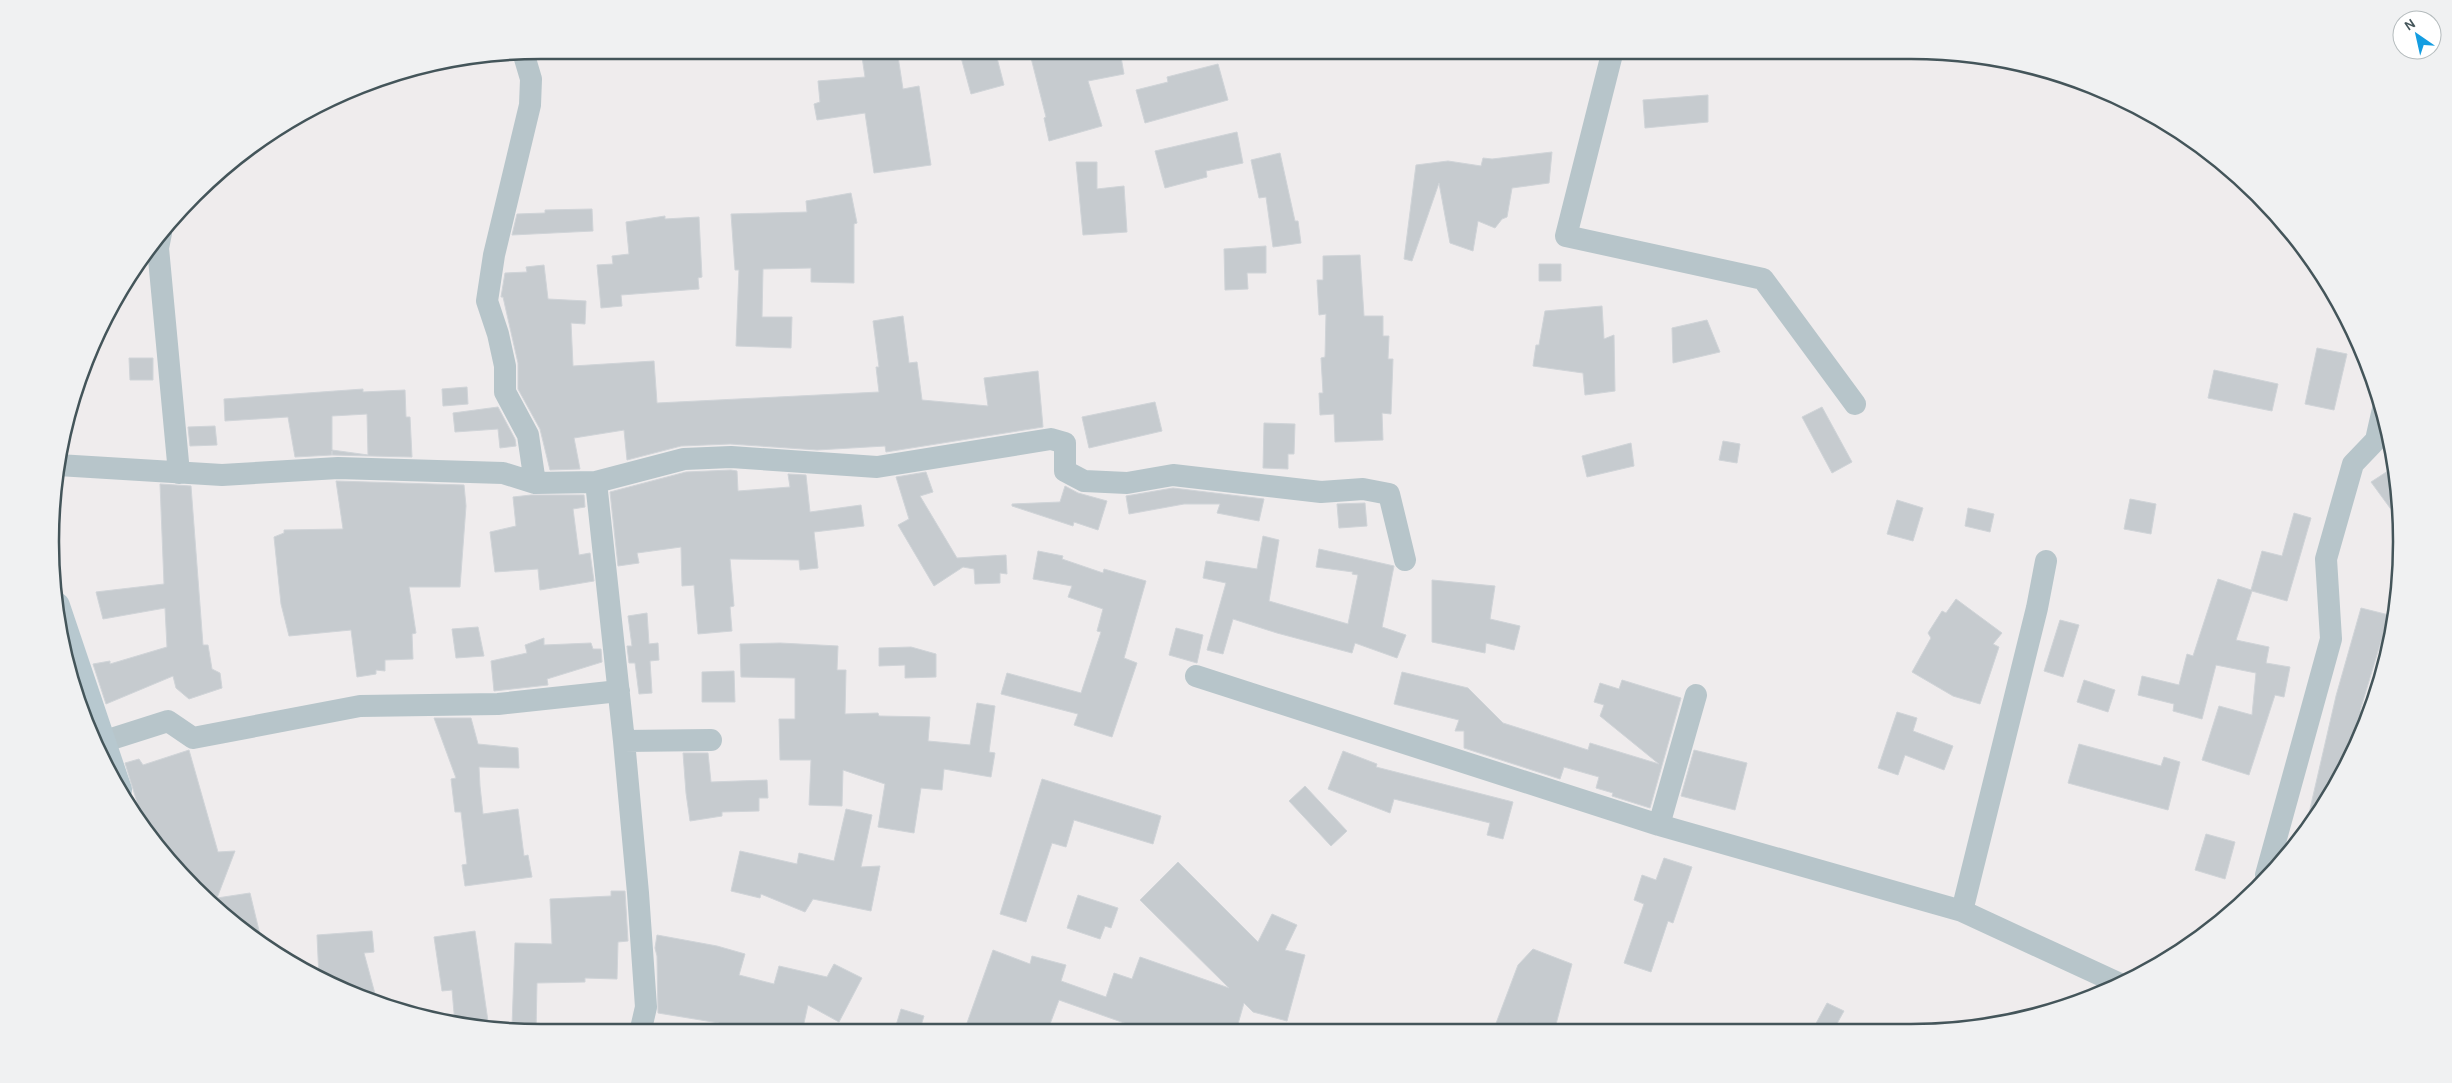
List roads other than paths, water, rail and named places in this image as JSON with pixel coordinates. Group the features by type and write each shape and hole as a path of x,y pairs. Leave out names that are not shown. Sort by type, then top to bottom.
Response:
{"street":[{"path":"1611,59 1566,236 1763,279 1855,404"},
{"path":"525,60 531,78 530,105 494,255 487,301 498,334 505,366 505,392 528,435 535,483"},
{"path":"158,249 179,473"},
{"path":"2269,864 2331,640 2326,559 2354,464 2382,438"},
{"path":"65,465 222,475 338,468 474,472 502,473 535,483 596,482 684,459 731,457 877,467 1052,440 1065,443 1065,472 1084,481 1127,483 1174,475 1321,492 1364,488 1389,494 1405,560"},
{"path":"596,482 624,741 646,1007 642,1024"},
{"path":"1962,911 2035,618 2046,561"},
{"path":"72,654 100,737"},
{"path":"1196,676 1659,825 1962,911 2111,980"},
{"path":"103,742 168,721 193,738 360,706 498,704 619,691"},
{"path":"1659,825 1696,694"},
{"path":"624,741 711,740"}]}
